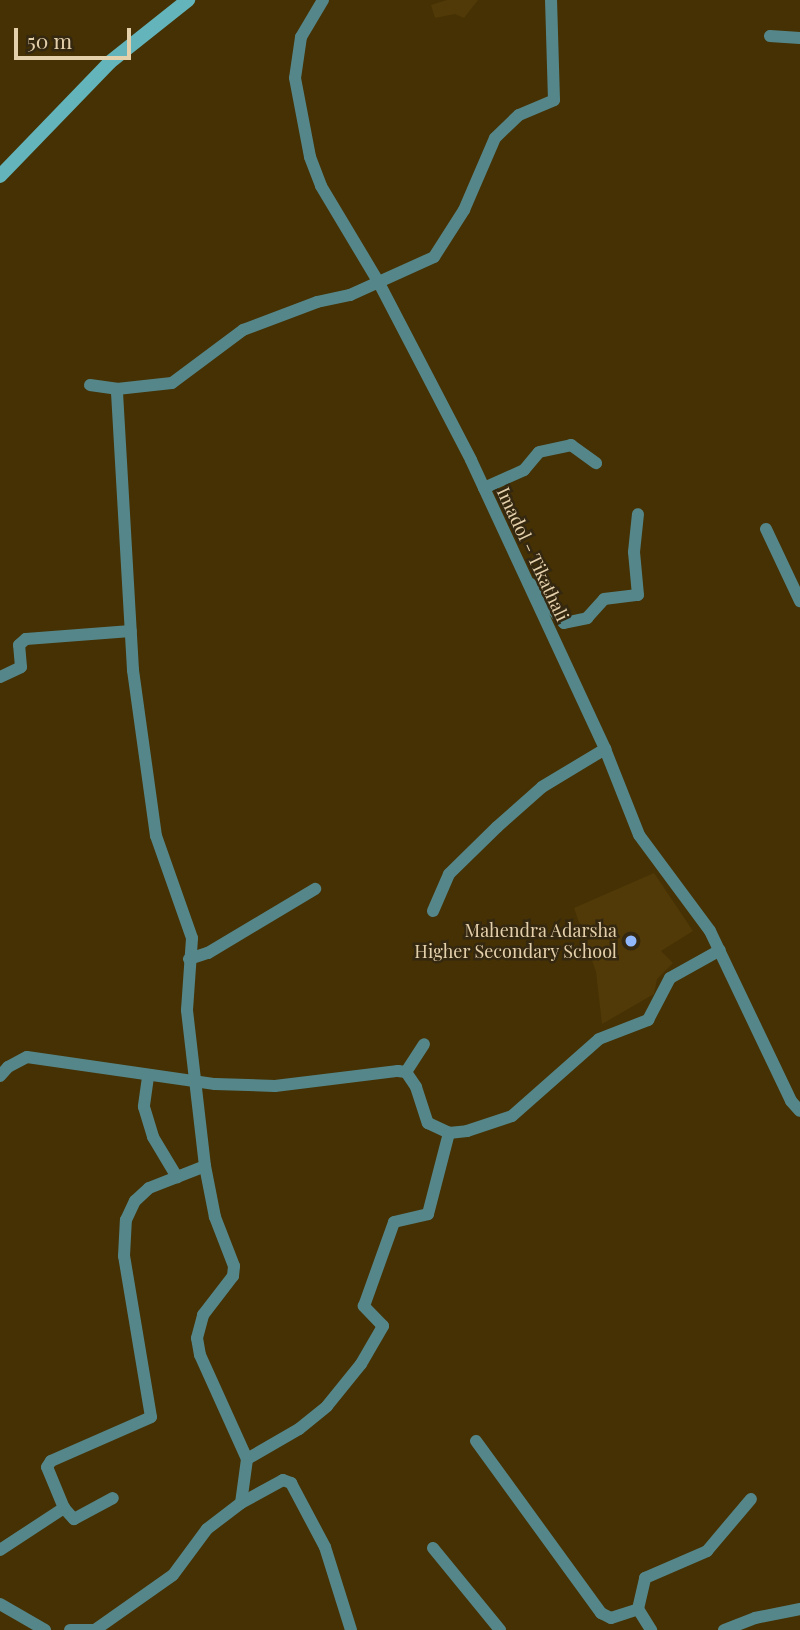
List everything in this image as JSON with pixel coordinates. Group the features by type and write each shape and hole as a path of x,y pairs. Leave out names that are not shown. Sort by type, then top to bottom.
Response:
{"main road":[{"path":"0,176 110,62 188,0"}],"street":[{"name":"Imadol - Tikathali","path":"323,0 307,21 296,54 301,113 310,157 329,205 379,283 484,488 605,749 639,835 720,950 791,1101 800,1111"},
{"path":"90,385 117,389 178,381 236,334 379,283 434,257 464,210 495,138 519,115 554,100 551,0"},
{"path":"770,36 800,38"},
{"path":"117,389 131,631 156,836 192,938 187,1010 205,1166 215,1217 234,1266 233,1276 203,1315 197,1338 247,1459 241,1503"},
{"path":"484,488 524,470 539,452 571,445 596,463"},
{"path":"523,576 564,623 587,618 604,599 638,595 634,552 638,514"},
{"path":"766,529 800,601"},
{"path":"0,677 21,667 19,645 26,639 131,631"},
{"path":"433,911 449,874 497,827 542,787 605,749"},
{"path":"189,959 208,953 315,889"},
{"path":"406,1073 421,1097 428,1123 449,1133 494,1125 512,1116 599,1039 648,1020 670,978 720,950"},
{"path":"406,1073 424,1044"},
{"path":"0,1076 8,1067 27,1057 148,1077 275,1086 406,1073"},
{"path":"148,1077 144,1107 150,1127 177,1177"},
{"path":"247,1459 299,1429 327,1406 361,1364 383,1326 364,1306 394,1222 431,1210 449,1133"},
{"path":"113,1498 74,1519 64,1508 48,1464 151,1417 124,1256 126,1220 135,1201 149,1188 205,1166"},
{"path":"476,1441 601,1613 611,1618 638,1609"},
{"path":"70,1630 94,1630 173,1575 207,1529 241,1503 283,1480 291,1483 326,1547 351,1630"},
{"path":"651,1630 638,1609 645,1578 707,1551 751,1499"},
{"path":"0,1550 64,1508"},
{"path":"433,1548 500,1630"},
{"path":"0,1604 45,1630"},
{"path":"723,1630 800,1609"}],"shaded area":[{"path":"447,0 478,0 464,18 455,14 435,18 431,5"},
{"name":"Mahendra Adarsha Higher Secondary School","path":"654,873 693,931 661,951 673,963 657,979 654,994 602,1024 596,972 574,908"}],"place":[{"name":"Mahendra Adarsha Higher Secondary School","path":"631,941"}]}
